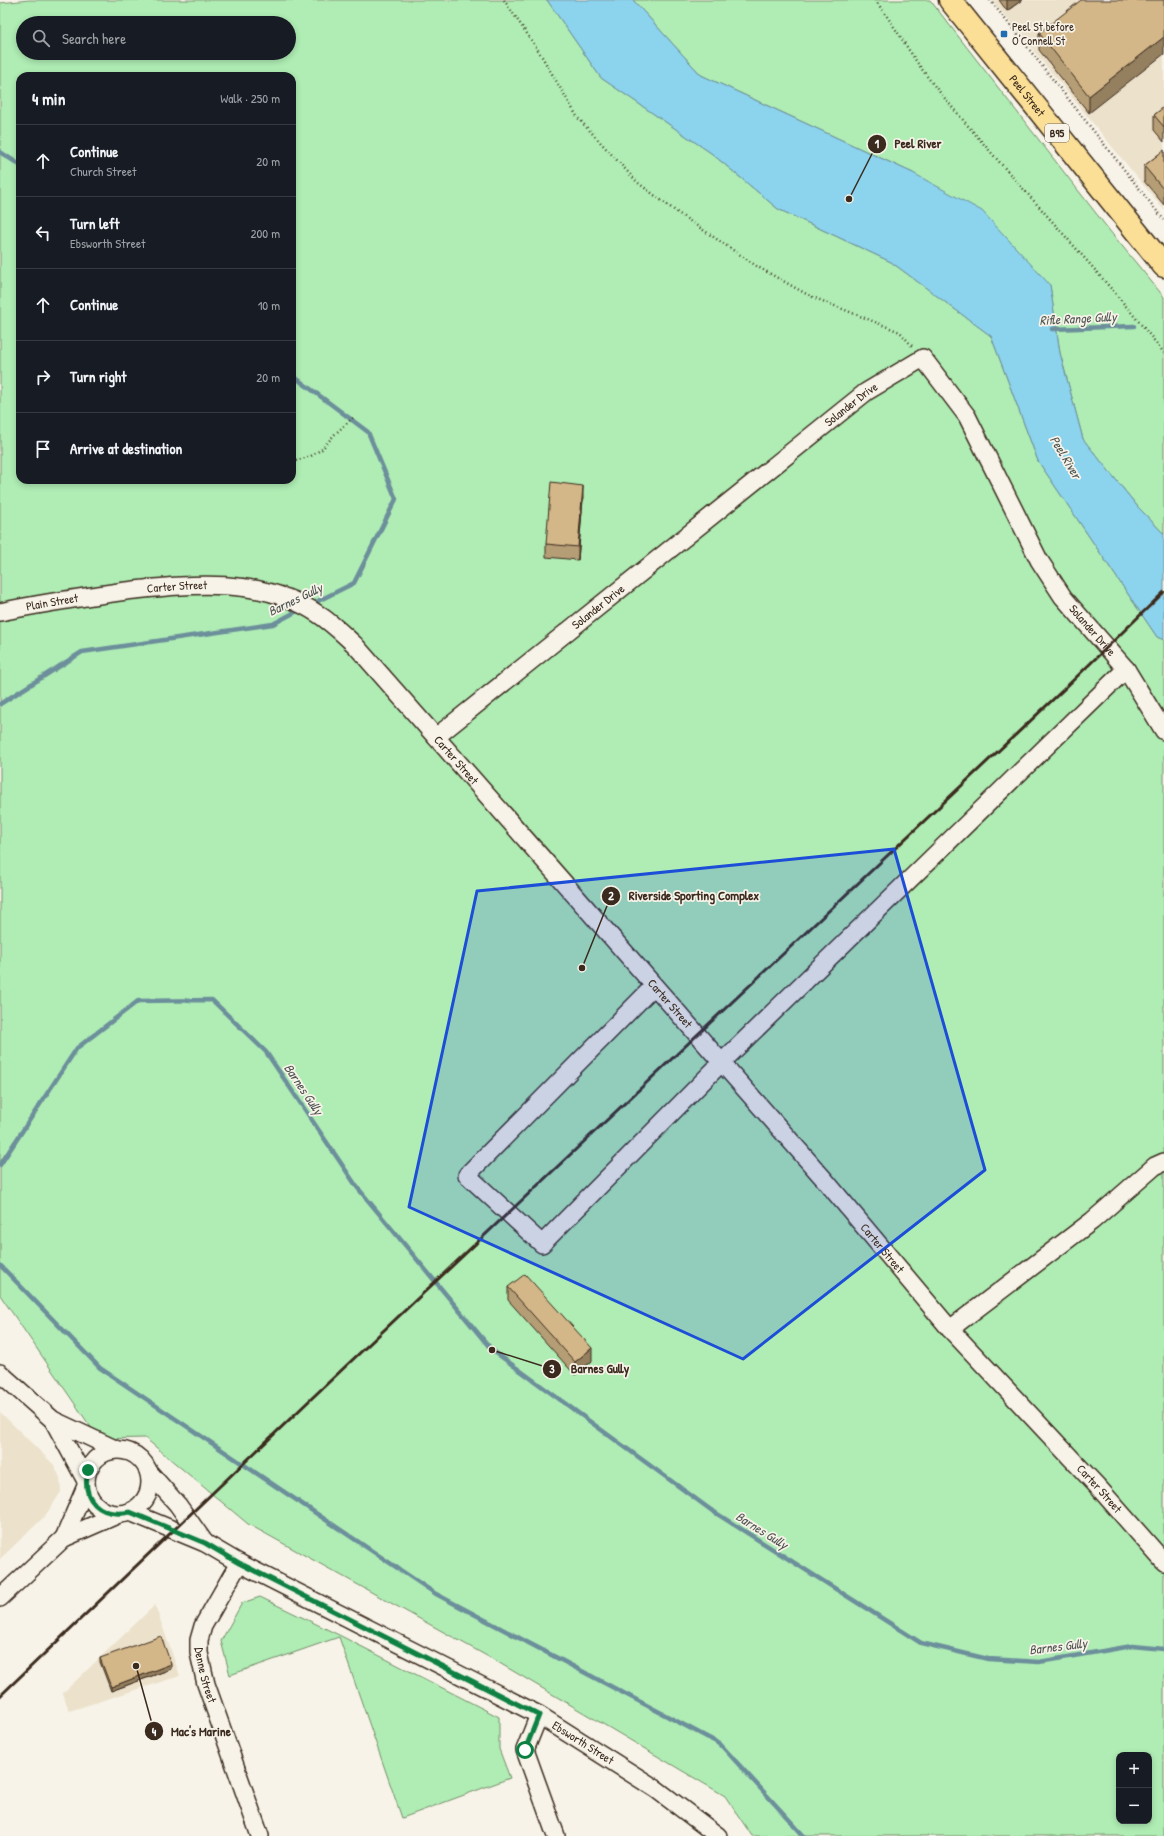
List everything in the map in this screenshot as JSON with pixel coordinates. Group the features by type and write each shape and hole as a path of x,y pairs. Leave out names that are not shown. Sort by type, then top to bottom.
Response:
{"main road":[{"name":"Peel Street","path":"950,0 1164,266"}],"street":[{"name":"Solander Drive","path":"436,737 866,392 923,358 967,416 1039,560 1063,597 1126,669 1164,731"},
{"name":"Carter Street","path":"103,594 191,584 217,584 248,588 273,594 298,603 318,613 336,627 355,645 436,737 461,768 722,1062 824,1179 950,1329 1099,1488 1164,1562"},
{"name":"Plain Street","path":"0,612 103,594"},
{"path":"654,986 467,1175 542,1244 722,1062 1126,669"},
{"path":"950,1329 1092,1221 1155,1166 1164,1162"},
{"path":"0,1373 53,1420 116,1449 126,1450 136,1455 144,1462 149,1472 150,1486 145,1500 138,1507 64,1538 0,1598"},
{"path":"53,1420 86,1483 88,1495 93,1503 101,1509 124,1513"},
{"path":"64,1538 86,1483 88,1470 98,1456 116,1449"},
{"name":"Ebsworth Street","path":"149,1472 178,1505 205,1543"},
{"name":"Ebsworth Street","path":"124,1513 205,1543 239,1563 539,1715 656,1789 718,1836"},
{"name":"Denne Street","path":"239,1563 204,1626 199,1640 199,1653 206,1684 260,1836"},
{"path":"539,1715 525,1750 556,1836"}],"path":[{"path":"504,0 538,50 578,118 637,182 684,217 758,267 810,296 900,332 923,358"},
{"path":"875,0 932,83 986,148 1107,283 1164,353"},
{"path":"990,0 1164,220"},
{"path":"296,461 311,456 322,449 335,434 355,416"}],"highlighted area":[{"path":"894,849 985,1170 743,1359 409,1207 477,891"}],"shaded area":[{"path":"992,0 1164,0 1164,210"},
{"path":"0,1412 54,1465 60,1478 61,1492 45,1516 0,1559"},
{"path":"155,1605 180,1676 69,1711 63,1693"}],"green space":[{"path":"29,0 547,0 601,78 711,153 778,209 891,262 991,336 1038,461 1157,637 1164,640 1164,1836 752,1836 725,1796 496,1661 248,1524 145,1438 99,1439 0,1295 0,3"},
{"path":"633,0 930,0 1109,230 1164,297 1164,534 1138,507 1083,439 1060,353 1050,285 913,173 701,75"},
{"path":"260,1597 339,1635 499,1717 499,1749 510,1778 402,1818 339,1637 230,1675 221,1641 242,1603"}],"water":[{"path":"547,0 633,0 701,75 913,173 982,211 1050,285 1060,353 1083,439 1138,507 1164,534 1164,640 1157,637 1038,461 991,336 891,262 778,209 711,153 601,78"}],"building":[{"path":"1081,0 1164,0 1164,37 1089,96 1039,33"},
{"path":"1164,107 1164,127 1154,115"},
{"path":"1164,150 1164,190 1144,166"},
{"path":"551,482 583,486 578,547 546,544"},
{"path":"525,1274 592,1348 575,1362 508,1287"},
{"path":"161,1636 171,1664 111,1687 100,1658"}],"waterway":[{"name":"Barnes Gully","path":"0,152 16,162"},
{"name":"Rifle Range Gully","path":"1052,329 1134,326"},
{"name":"Barnes Gully","path":"296,378 368,432 396,499 354,583 310,605"},
{"name":"Barnes Gully","path":"0,704 82,652 273,624 301,609"},
{"name":"Barnes Gully","path":"0,1165 77,1048 138,1001 212,1000 266,1052 357,1187 492,1350 711,1510 921,1643 988,1659 1039,1662 1132,1646 1164,1649"},
{"path":"0,1265 100,1368 436,1594 720,1744 804,1836"}],"railway":[{"path":"0,1696 312,1398 1062,691 1164,592"}],"place":[{"name":"Peel St before O'Connell St","path":"1004,34"},
{"name":"Peel River","path":"849,199"},
{"name":"Riverside Sporting Complex","path":"582,968"},
{"name":"Barnes Gully","path":"492,1350"},
{"name":"Mac's Marine","path":"136,1666"}],"route":[{"path":"88,1470 86,1486 88,1495 93,1503 101,1509 109,1513 119,1514 130,1512 205,1543 239,1563 539,1715 525,1750"}]}
